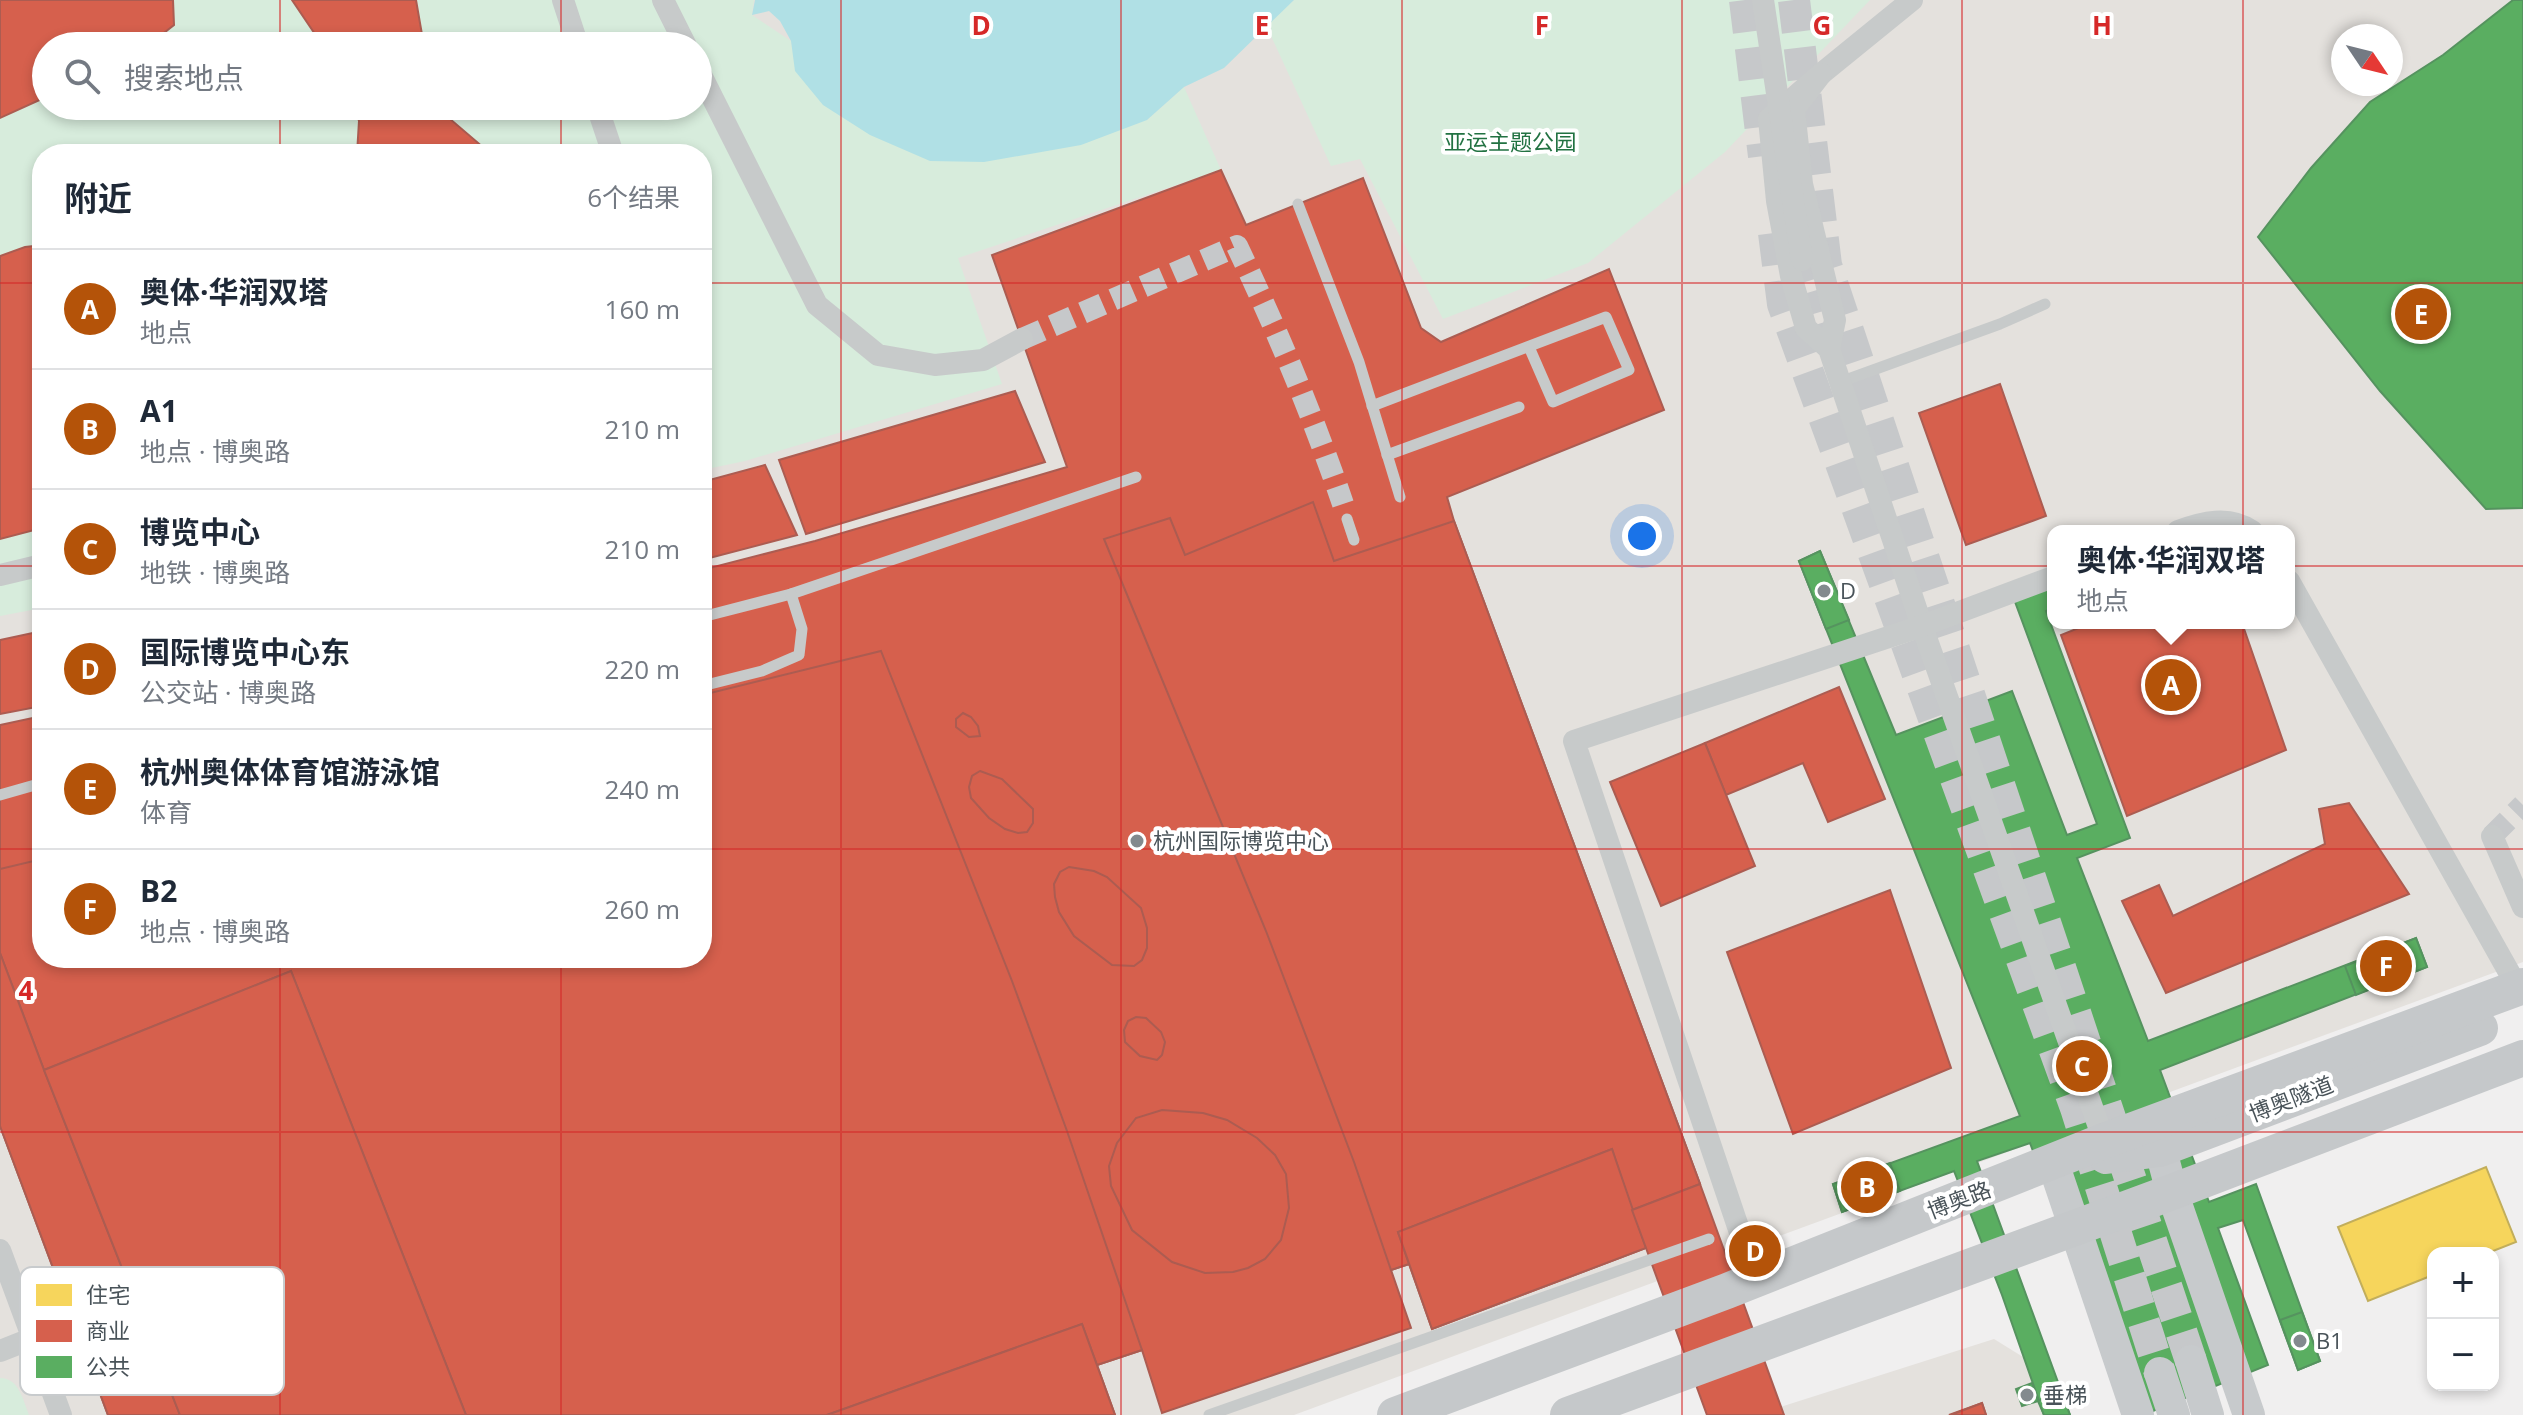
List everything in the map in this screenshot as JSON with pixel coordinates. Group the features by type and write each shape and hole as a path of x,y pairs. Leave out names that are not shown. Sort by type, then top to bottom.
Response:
{"main road":[{"name":"博奥路","path":"1395,1415 1756,1280 2104,1141 2157,1136 2521,995"},
{"path":"2465,1081 2523,1050"},
{"path":"1568,1415 2172,1192 2523,1058"},
{"path":"2138,1415 2053,1163 2157,1136 2172,1192 2249,1415"},
{"path":"2191,1361 2208,1415"},
{"path":"2160,1373 2174,1415"}],"street":[{"path":"563,0 573,32"},
{"path":"663,0 679,32"},
{"path":"1763,0 1802,260"},
{"path":"1912,0 1769,119 1777,201 1791,276 1806,328 1829,349 1922,626 2104,1141"},
{"path":"1821,74 1794,109 1802,184 1835,320 1829,349"},
{"path":"712,97 817,305 865,345 878,355 935,365 983,360 1022,339"},
{"path":"602,120 610,144"},
{"path":"2194,525 2205,521 2244,525"},
{"path":"0,575 32,567"},
{"path":"1756,1280 1574,741 1922,626 2047,579"},
{"path":"2295,592 2521,995"},
{"path":"2492,836 2523,907"},
{"path":"0,1250 20,1303"},
{"path":"0,1351 20,1343"},
{"path":"54,1395 61,1415"}],"lane":[{"path":"1298,204 1359,362 1400,497"},
{"path":"1840,382 2000,324 2045,304"},
{"path":"1372,406 1606,317 1629,370 1553,402 1529,347"},
{"path":"1387,455 1519,407"},
{"path":"712,614 791,594 1136,477"},
{"path":"1347,519 1354,540"},
{"path":"712,684 762,671 799,655 802,629 791,594"},
{"path":"0,795 32,786"},
{"path":"1209,1415 1709,1239"}],"shaded area":[{"path":"0,0 2523,0 2523,962 1294,1415 0,1415"},
{"path":"1994,1339 2041,1368 2064,1415 1755,1415"}],"green space":[{"path":"0,0 754,0 752,15 791,41 796,71 1147,120 1184,87 1221,170 958,258 1002,384 745,461 712,468 712,144 32,144 32,610 0,616"},
{"name":"亚运主题公园","path":"1294,0 1870,0 1725,152 1588,263 1443,319 1360,159 1331,166 1266,25"},
{"path":"0,1378 16,1386 29,1415 0,1415"}],"water":[{"path":"755,0 1294,0 1224,68 1184,87 1147,120 1081,145 984,162 930,161 870,135 823,105 795,71 791,41 780,21 769,11 752,15"}],"building: 住宅":[{"path":"2486,1167 2516,1242 2499,1249 2427,1247 2427,1277 2368,1301 2338,1227"}],"building: 商业":[{"path":"0,0 173,0 174,25 165,32 32,32 32,103 0,118"},
{"path":"292,0 416,0 422,32 314,32"},
{"path":"451,120 479,144 358,144 359,121"},
{"name":"杭州国际博览中心","path":"1221,170 1246,225 1363,178 1421,328 1441,342 1609,269 1664,410 1447,497 1700,1184 1632,1210 1646,1248 1432,1329 1409,1264 1391,1270 1411,1328 1162,1413 1142,1350 1097,1365 1115,1415 108,1415 101,1395 284,1395 284,1267 53,1267 0,1126 0,725 32,718 32,968 712,968 712,567 815,541 1067,467 992,255"},
{"path":"32,246 32,531 0,539 0,256"},
{"path":"2000,384 2046,516 1966,545 1919,413"},
{"path":"1015,391 1045,462 806,534 779,460"},
{"path":"765,465 797,535 712,557 712,479"},
{"path":"1313,502 1334,561 1454,521 1700,1184 1632,1210 1612,1149 1398,1232 1409,1264 1391,1270 1354,1162 1266,931 1104,539 1170,518 1185,555"},
{"path":"2076,629 2244,629 2286,750 2127,816 2061,635"},
{"path":"32,633 32,708 0,714 0,640"},
{"path":"881,651 1012,981 1142,1350 1097,1365 1082,1324 827,1415 466,1415 291,971 44,1070 0,953 0,869 32,861 32,968 712,968 712,693"},
{"path":"1839,687 1885,799 1828,822 1803,763 1726,795 1705,743"},
{"path":"963,713 978,726 980,736 969,737 956,727 956,719"},
{"path":"1705,743 1755,866 1661,906 1610,782"},
{"path":"980,771 1002,779 1033,809 1033,823 1027,832 1005,829 989,818 971,798 969,787 972,776"},
{"path":"2349,803 2409,894 2166,993 2122,901 2159,885 2173,916 2325,844 2319,809"},
{"path":"1069,867 1094,871 1107,877 1141,908 1147,928 1147,948 1142,960 1134,966 1112,965 1074,936 1059,912 1054,884 1060,872"},
{"path":"1890,890 1951,1068 1793,1134 1727,952"},
{"path":"0,953 122,1267 53,1267 0,1126"},
{"path":"291,971 466,1415 180,1415 172,1395 284,1395 284,1267 122,1267 44,1070"},
{"path":"1136,1017 1146,1018 1161,1032 1165,1042 1162,1055 1157,1060 1140,1056 1125,1042 1124,1030 1128,1021"},
{"path":"1162,1110 1203,1113 1227,1120 1257,1138 1275,1155 1286,1174 1289,1208 1281,1240 1265,1259 1233,1272 1205,1273 1172,1262 1132,1230 1111,1186 1109,1166 1117,1143 1136,1118"},
{"path":"1612,1149 1646,1248 1432,1329 1398,1232"},
{"path":"1700,1184 1784,1415 1707,1415 1632,1210"},
{"path":"1082,1324 1115,1415 827,1415"},
{"path":"101,1395 172,1395 180,1415 108,1415"},
{"path":"1982,1403 1986,1415 1949,1415"},
{"path":"1982,1403 1986,1415 1951,1415"}],"building: 公共":[{"path":"2513,0 2523,0 2523,508 2486,509 2380,391 2258,237 2311,168 2370,102 2379,96 2403,96 2403,81 2443,55"},
{"path":"1820,551 1896,735 2012,691 2067,835 2097,824 2014,599 2047,585 2047,629 2053,629 2130,838 2077,858 2148,1041 2416,938 2427,967 2160,1070 2209,1202 2256,1184 2320,1361 2298,1370 2243,1220 2218,1228 2268,1365 2143,1415 2131,1415 2030,1143 1977,1161 2070,1415 2044,1415 1954,1171 1842,1212 1833,1184 2020,1116 1799,561"},
{"name":"D","path":"1820,551 1849,620 1826,629 1799,561"},
{"path":"2416,938 2427,967 2356,995 2345,966"},
{"path":"1890,1163 1900,1191 1842,1212 1833,1184"},
{"name":"B1","path":"2302,1312 2320,1361 2298,1370 2280,1320"},
{"name":"垂梯","path":"2032,1383 2038,1401 2022,1406 2016,1389"},
{"path":"2061,1392 2070,1415 2044,1415 2038,1401"}],"tunnel":[{"path":"1745,0 1764,156"},
{"path":"1794,0 1826,265 2191,1361"},
{"path":"1774,233 1783,304 2076,1108 2160,1373"},
{"path":"1022,339 1237,246 1294,374 1343,504"},
{"path":"1802,260 1829,349"},
{"path":"2492,836 2523,805"}],"place":[{"name":"杭州奥体体育馆游泳馆","path":"2421,314"},
{"name":"D","path":"1824,591"},
{"name":"奥体·华润双塔","path":"2171,685"},
{"name":"杭州国际博览中心","path":"1137,841"},
{"name":"B2","path":"2386,966"},
{"name":"博览中心","path":"2082,1066"},
{"name":"A1","path":"1867,1187"},
{"name":"国际博览中心东","path":"1755,1251"},
{"name":"B1","path":"2300,1341"},
{"name":"垂梯","path":"2027,1395"}]}
